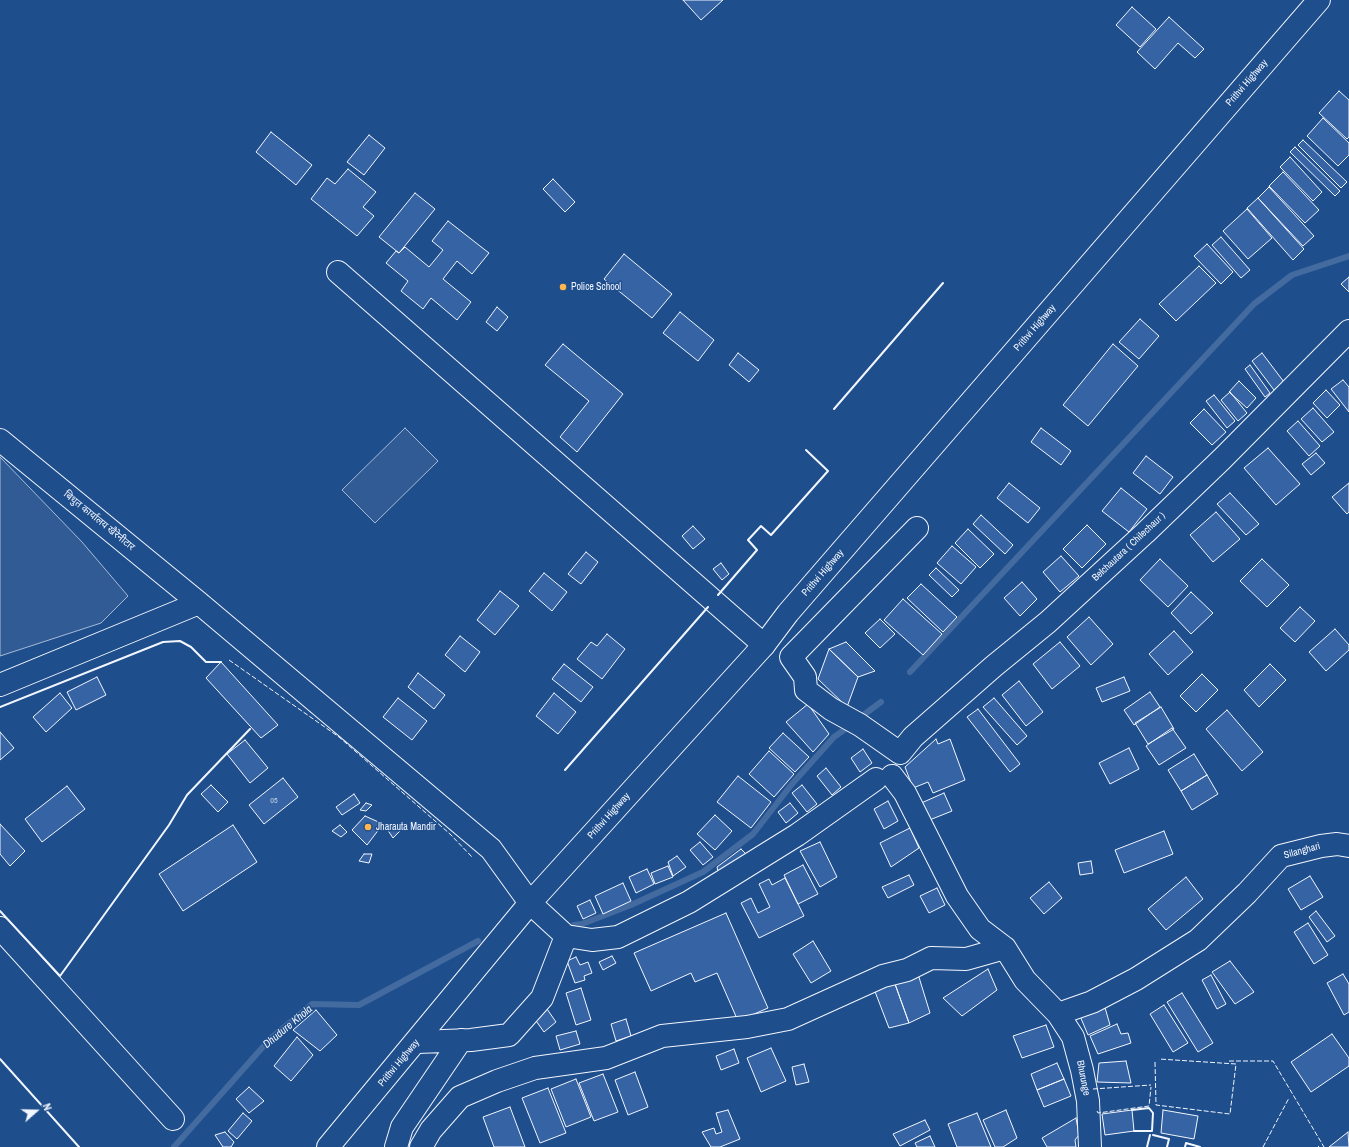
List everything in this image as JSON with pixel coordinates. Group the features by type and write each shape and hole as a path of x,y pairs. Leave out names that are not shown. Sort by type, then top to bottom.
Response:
{"main road":[{"name":"Prithvi Highway","path":"328,1147 417,1042 530,903 764,645 788,613 1319,0"},
{"path":"338,272 764,645"},
{"name":"Belchautara ( Chilechaur )","path":"917,528 791,657 805,677 806,690 830,709 860,724 900,753 913,737 994,666 1048,622 1145,533 1222,459 1349,331"},
{"name":"बिधुत कार्यालय खैरेनीटार","path":"0,440 199,602 491,849 530,903 566,936"},
{"path":"0,685 199,602"},
{"path":"417,1042 461,1040 509,1035 542,998 566,936 592,940 618,937 689,902 797,835 884,777 905,793 957,896 980,929 1005,948"},
{"name":"Silanghari","path":"1058,1014 1092,1002 1130,983 1198,940 1247,893 1281,856 1321,846 1337,844 1349,846"},
{"path":"0,928 173,1120"},
{"path":"421,1147 431,1130 460,1097 497,1080 535,1068 606,1058 662,1036 747,1027 788,1019 884,976 907,970 931,958 966,959 1005,948"},
{"name":"Bhurunge","path":"1005,948 1025,980 1058,1014 1073,1037 1082,1070 1088,1101 1090,1147"},
{"path":"396,1147 402,1127 461,1040"}],"shaded area":[{"path":"405,428 438,461 375,523 342,490"},
{"path":"0,457 82,542 128,596 101,623 0,656"}],"building":[{"path":"683,0 723,0 701,20"},
{"path":"1132,7 1156,29 1140,47 1116,25"},
{"path":"1169,17 1204,49 1195,58 1178,43 1155,69 1137,52"},
{"path":"1339,91 1349,100 1349,137 1347,139 1319,113"},
{"path":"1323,118 1349,143 1349,155 1338,166 1307,136"},
{"path":"271,132 312,165 296,185 256,152"},
{"path":"369,135 385,148 364,175 347,162"},
{"path":"1303,140 1347,182 1341,188 1298,145"},
{"path":"1295,147 1340,191 1335,196 1290,152"},
{"path":"1290,157 1322,192 1313,201 1280,167"},
{"path":"348,169 376,192 363,207 374,216 357,236 311,199 327,178 335,184"},
{"path":"1283,172 1319,210 1305,223 1269,186"},
{"path":"553,179 575,202 565,212 543,189"},
{"path":"1269,187 1314,236 1303,246 1258,198"},
{"path":"415,193 435,209 399,253 379,237"},
{"path":"1258,198 1304,249 1293,260 1247,208"},
{"path":"1247,209 1272,238 1248,259 1223,231"},
{"path":"448,221 489,253 472,274 457,261 443,279 471,302 457,320 431,298 423,309 401,291 408,281 386,263 396,251 399,253 405,247 429,267 443,250 432,241"},
{"path":"1221,237 1250,270 1241,278 1212,245"},
{"path":"1207,244 1233,272 1221,284 1194,256"},
{"path":"624,254 672,294 652,318 604,279"},
{"path":"1199,266 1216,283 1176,321 1159,304"},
{"path":"1349,277 1349,292 1341,284"},
{"path":"497,307 508,317 497,331 486,322"},
{"path":"680,312 714,340 698,361 663,333"},
{"path":"1140,319 1159,336 1139,359 1119,342"},
{"path":"563,344 623,394 577,452 560,437 589,401 545,365"},
{"path":"1113,344 1138,366 1088,426 1063,405"},
{"path":"738,353 759,370 749,382 729,365"},
{"path":"1262,353 1284,382 1274,390 1252,361"},
{"path":"1250,365 1270,393 1265,397 1245,369"},
{"path":"1343,380 1349,387 1349,412 1331,389"},
{"path":"1239,381 1256,398 1247,408 1229,392"},
{"path":"1326,390 1340,405 1327,418 1313,403"},
{"path":"1230,392 1247,413 1238,421 1221,400"},
{"path":"1214,395 1235,421 1227,428 1206,401"},
{"path":"1313,408 1334,432 1322,442 1301,419"},
{"path":"1204,409 1226,432 1212,445 1190,423"},
{"path":"1298,421 1320,446 1309,456 1287,431"},
{"path":"1041,428 1071,451 1061,465 1031,442"},
{"path":"1268,448 1300,484 1276,505 1244,468"},
{"path":"1316,453 1325,463 1311,475 1302,464"},
{"path":"1146,456 1173,477 1160,494 1133,473"},
{"path":"1009,483 1040,508 1028,523 997,498"},
{"path":"1349,483 1349,512 1347,514 1332,497"},
{"path":"1121,488 1147,509 1129,532 1102,511"},
{"path":"1230,493 1259,524 1246,535 1217,504"},
{"path":"1216,512 1240,539 1213,562 1190,535"},
{"path":"981,515 1013,545 1005,554 973,524"},
{"path":"1087,525 1106,544 1082,568 1063,549"},
{"path":"693,526 705,539 693,549 682,536"},
{"path":"968,529 994,554 980,568 955,543"},
{"path":"952,546 976,567 961,584 937,563"},
{"path":"586,552 598,562 581,584 568,574"},
{"path":"1061,556 1079,576 1060,592 1043,572"},
{"path":"1160,559 1188,586 1168,607 1140,580"},
{"path":"1262,559 1289,585 1267,607 1240,581"},
{"path":"721,563 729,574 722,580 713,569"},
{"path":"936,568 959,590 952,597 929,575"},
{"path":"544,573 567,592 552,611 529,591"},
{"path":"1022,582 1037,599 1020,616 1004,598"},
{"path":"921,584 957,617 943,632 907,598"},
{"path":"500,591 519,606 495,635 477,620"},
{"path":"1191,592 1213,613 1191,634 1171,613"},
{"path":"903,599 942,634 923,655 884,620"},
{"path":"1300,607 1315,621 1295,642 1280,628"},
{"path":"1089,617 1113,644 1091,665 1067,637"},
{"path":"880,619 895,634 880,648 865,633"},
{"path":"1335,629 1349,645 1349,650 1326,671 1309,652"},
{"path":"1174,631 1193,652 1168,675 1149,654"},
{"path":"607,634 625,649 602,679 577,659 591,642 597,646"},
{"path":"460,636 480,652 465,672 445,655"},
{"path":"846,642 875,671 858,677 829,649"},
{"path":"1060,642 1080,666 1052,689 1033,664"},
{"path":"829,649 858,677 847,707 818,679"},
{"path":"221,662 278,725 261,738 206,678"},
{"path":"564,664 593,687 581,702 552,679"},
{"path":"1270,664 1286,680 1259,707 1244,690"},
{"path":"418,673 445,695 434,709 408,687"},
{"path":"1202,674 1218,690 1196,712 1180,696"},
{"path":"97,677 106,695 76,710 67,692"},
{"path":"1124,677 1130,691 1102,702 1096,688"},
{"path":"1019,681 1043,712 1026,726 1002,695"},
{"path":"1150,692 1160,707 1134,725 1124,710"},
{"path":"60,693 72,708 46,732 33,717"},
{"path":"554,693 576,712 558,734 536,716"},
{"path":"398,698 427,721 412,740 383,717"},
{"path":"994,698 1027,736 1017,745 983,707"},
{"path":"808,704 829,734 813,752 786,722"},
{"path":"1161,707 1174,729 1148,744 1135,723"},
{"path":"978,709 1020,764 1010,772 967,717"},
{"path":"1227,710 1263,752 1242,771 1206,729"},
{"path":"1172,728 1186,748 1159,765 1146,746"},
{"path":"0,732 14,748 0,760"},
{"path":"783,733 809,757 795,772 769,748"},
{"path":"936,739 938,744 950,739 965,780 933,793 928,782 913,788 905,767"},
{"path":"245,740 268,768 250,783 227,754"},
{"path":"1129,748 1139,769 1110,784 1099,763"},
{"path":"863,749 872,763 860,772 851,758"},
{"path":"769,751 794,774 774,797 749,774"},
{"path":"1194,754 1207,775 1181,791 1168,770"},
{"path":"826,768 841,787 832,795 817,776"},
{"path":"1207,775 1218,794 1192,810 1181,791"},
{"path":"738,776 771,802 751,828 717,802"},
{"path":"283,778 298,797 264,824 249,805"},
{"path":"211,785 228,802 218,812 201,794"},
{"path":"802,785 817,804 807,812 792,793"},
{"path":"67,786 85,809 42,842 25,819"},
{"path":"944,793 952,811 927,821 919,804"},
{"path":"354,794 360,803 342,815 336,807"},
{"path":"888,801 898,821 884,829 874,809"},
{"path":"366,803 372,805 366,811 360,810"},
{"path":"790,803 798,813 786,823 778,812"},
{"path":"715,815 732,831 715,850 697,834"},
{"name":"Jharauta Mandir","path":"365,816 383,824 367,845 352,830"},
{"path":"0,824 25,851 10,866 0,854"},
{"path":"394,824 401,830 393,838 387,829"},
{"path":"233,825 257,862 183,911 159,874"},
{"path":"340,825 347,832 341,837 332,831"},
{"path":"910,828 919,848 891,867 880,843"},
{"path":"1164,831 1173,854 1124,873 1115,850"},
{"path":"700,842 713,857 703,865 690,850"},
{"path":"820,842 837,877 820,887 800,851"},
{"path":"741,849 750,858 719,876 717,867"},
{"path":"364,854 372,854 369,863 359,861"},
{"path":"677,856 686,867 673,876 668,862"},
{"path":"1091,861 1093,873 1080,875 1078,863"},
{"path":"803,865 818,894 798,904 784,875"},
{"path":"668,866 673,877 655,884 651,873"},
{"path":"647,869 654,884 636,893 629,877"},
{"path":"909,875 914,885 888,898 882,887"},
{"path":"1310,876 1323,897 1301,910 1288,889"},
{"path":"1186,877 1203,899 1166,930 1148,909"},
{"path":"785,878 804,916 759,938 741,903 751,898 758,913 770,907 759,884 769,879 772,885"},
{"path":"1049,882 1062,898 1044,914 1030,898"},
{"path":"623,883 631,901 603,914 595,896"},
{"path":"937,888 945,905 929,913 920,896"},
{"path":"590,900 596,913 583,919 577,906"},
{"path":"1316,911 1335,936 1327,942 1309,917"},
{"path":"726,913 768,1008 738,1021 717,973 695,982 691,973 651,991 634,953"},
{"path":"1308,923 1328,955 1314,964 1294,932"},
{"path":"813,941 831,971 811,983 793,954"},
{"path":"612,956 616,963 603,970 599,962"},
{"path":"576,957 580,965 588,962 592,973 584,976 585,980 575,983 567,961"},
{"path":"1230,961 1254,992 1235,1004 1212,972"},
{"path":"988,969 997,990 962,1016 943,998"},
{"path":"918,974 930,1013 909,1023 895,984"},
{"path":"1343,974 1349,984 1349,1012 1344,1015 1327,983"},
{"path":"1211,975 1226,1004 1217,1009 1202,980"},
{"path":"895,984 909,1023 889,1028 874,989"},
{"path":"581,988 591,1020 576,1025 566,993"},
{"path":"1182,993 1213,1043 1198,1052 1167,1002"},
{"path":"1104,1004 1110,1025 1088,1035 1080,1016"},
{"path":"1164,1005 1188,1043 1173,1052 1150,1014"},
{"path":"547,1009 556,1022 544,1032 534,1018"},
{"path":"316,1010 337,1035 320,1051 293,1030"},
{"path":"626,1019 631,1036 616,1041 611,1024"},
{"path":"1117,1024 1121,1034 1128,1033 1131,1043 1098,1054 1090,1036"},
{"path":"1046,1025 1054,1047 1022,1058 1013,1036"},
{"path":"576,1031 580,1044 560,1050 556,1036"},
{"path":"1332,1034 1349,1058 1349,1066 1311,1092 1291,1062"},
{"path":"297,1037 313,1055 291,1081 274,1066"},
{"path":"771,1048 786,1081 761,1092 747,1058"},
{"path":"734,1049 739,1063 721,1070 716,1056"},
{"path":"1126,1061 1131,1083 1097,1082 1099,1063"},
{"path":"1057,1063 1064,1079 1037,1090 1031,1074"},
{"path":"804,1064 809,1082 796,1085 792,1067"},
{"path":"635,1072 648,1107 628,1115 615,1080"},
{"path":"603,1074 618,1112 594,1121 579,1083"},
{"path":"576,1079 591,1117 566,1127 551,1089"},
{"path":"1064,1079 1071,1096 1044,1107 1037,1090"},
{"path":"249,1087 264,1101 249,1113 236,1099"},
{"path":"548,1088 566,1133 540,1143 522,1098"},
{"path":"510,1107 525,1147 494,1147 483,1117"},
{"path":"728,1110 740,1139 720,1147 711,1147 702,1132 714,1128 716,1134 722,1132 716,1113"},
{"path":"1006,1110 1017,1138 1003,1147 995,1147 983,1120"},
{"path":"1132,1110 1134,1131 1105,1135 1102,1114"},
{"path":"1163,1110 1198,1116 1194,1139 1161,1133"},
{"path":"243,1113 252,1121 237,1139 228,1131"},
{"path":"977,1113 991,1147 957,1147 948,1124"},
{"path":"1076,1118 1079,1135 1075,1140 1076,1147 1047,1147 1042,1138"},
{"path":"925,1120 930,1130 900,1146 893,1134"},
{"path":"225,1132 234,1142 231,1147 223,1147 215,1135"},
{"path":"1348,1132 1349,1147 1329,1147"},
{"path":"930,1136 935,1147 917,1147 915,1143"}],"waterway":[{"path":"910,672 1254,304 1292,275 1349,256"},
{"path":"858,719 881,702"},
{"path":"574,925 582,924 631,905 703,872 753,834 792,784 834,737 851,725"},
{"name":"Dhudure Khola","path":"174,1147 270,1039 312,1004 359,1005 478,941"}],"fence":[{"path":"229,660 339,737 450,834 473,858"},
{"path":"1155,1062 1156,1105 1230,1114 1236,1064 1159,1059"},
{"path":"1229,1061 1273,1061 1324,1147"},
{"path":"1093,1089 1151,1085"},
{"path":"1097,1111 1098,1113 1149,1106 1151,1087"},
{"path":"1263,1147 1289,1098"}],"wall":[{"path":"834,409 943,283"},
{"path":"718,595 757,550 748,540 761,526 771,535 828,471 806,450"},
{"path":"565,770 708,607"},
{"path":"0,707 163,642 180,641 191,647 206,662 221,662"},
{"path":"0,911 60,976 169,825 187,795 250,729"},
{"path":"0,1059 79,1147"},
{"path":"1132,1110 1149,1108 1153,1113 1152,1131 1134,1131"},
{"path":"1147,1147 1150,1135"},
{"path":"1153,1135 1169,1139 1167,1147"},
{"path":"1185,1147 1186,1143 1200,1147"}],"place":[{"name":"Police School","path":"563,287"},
{"name":"Jharauta Mandir","path":"368,827"}]}
